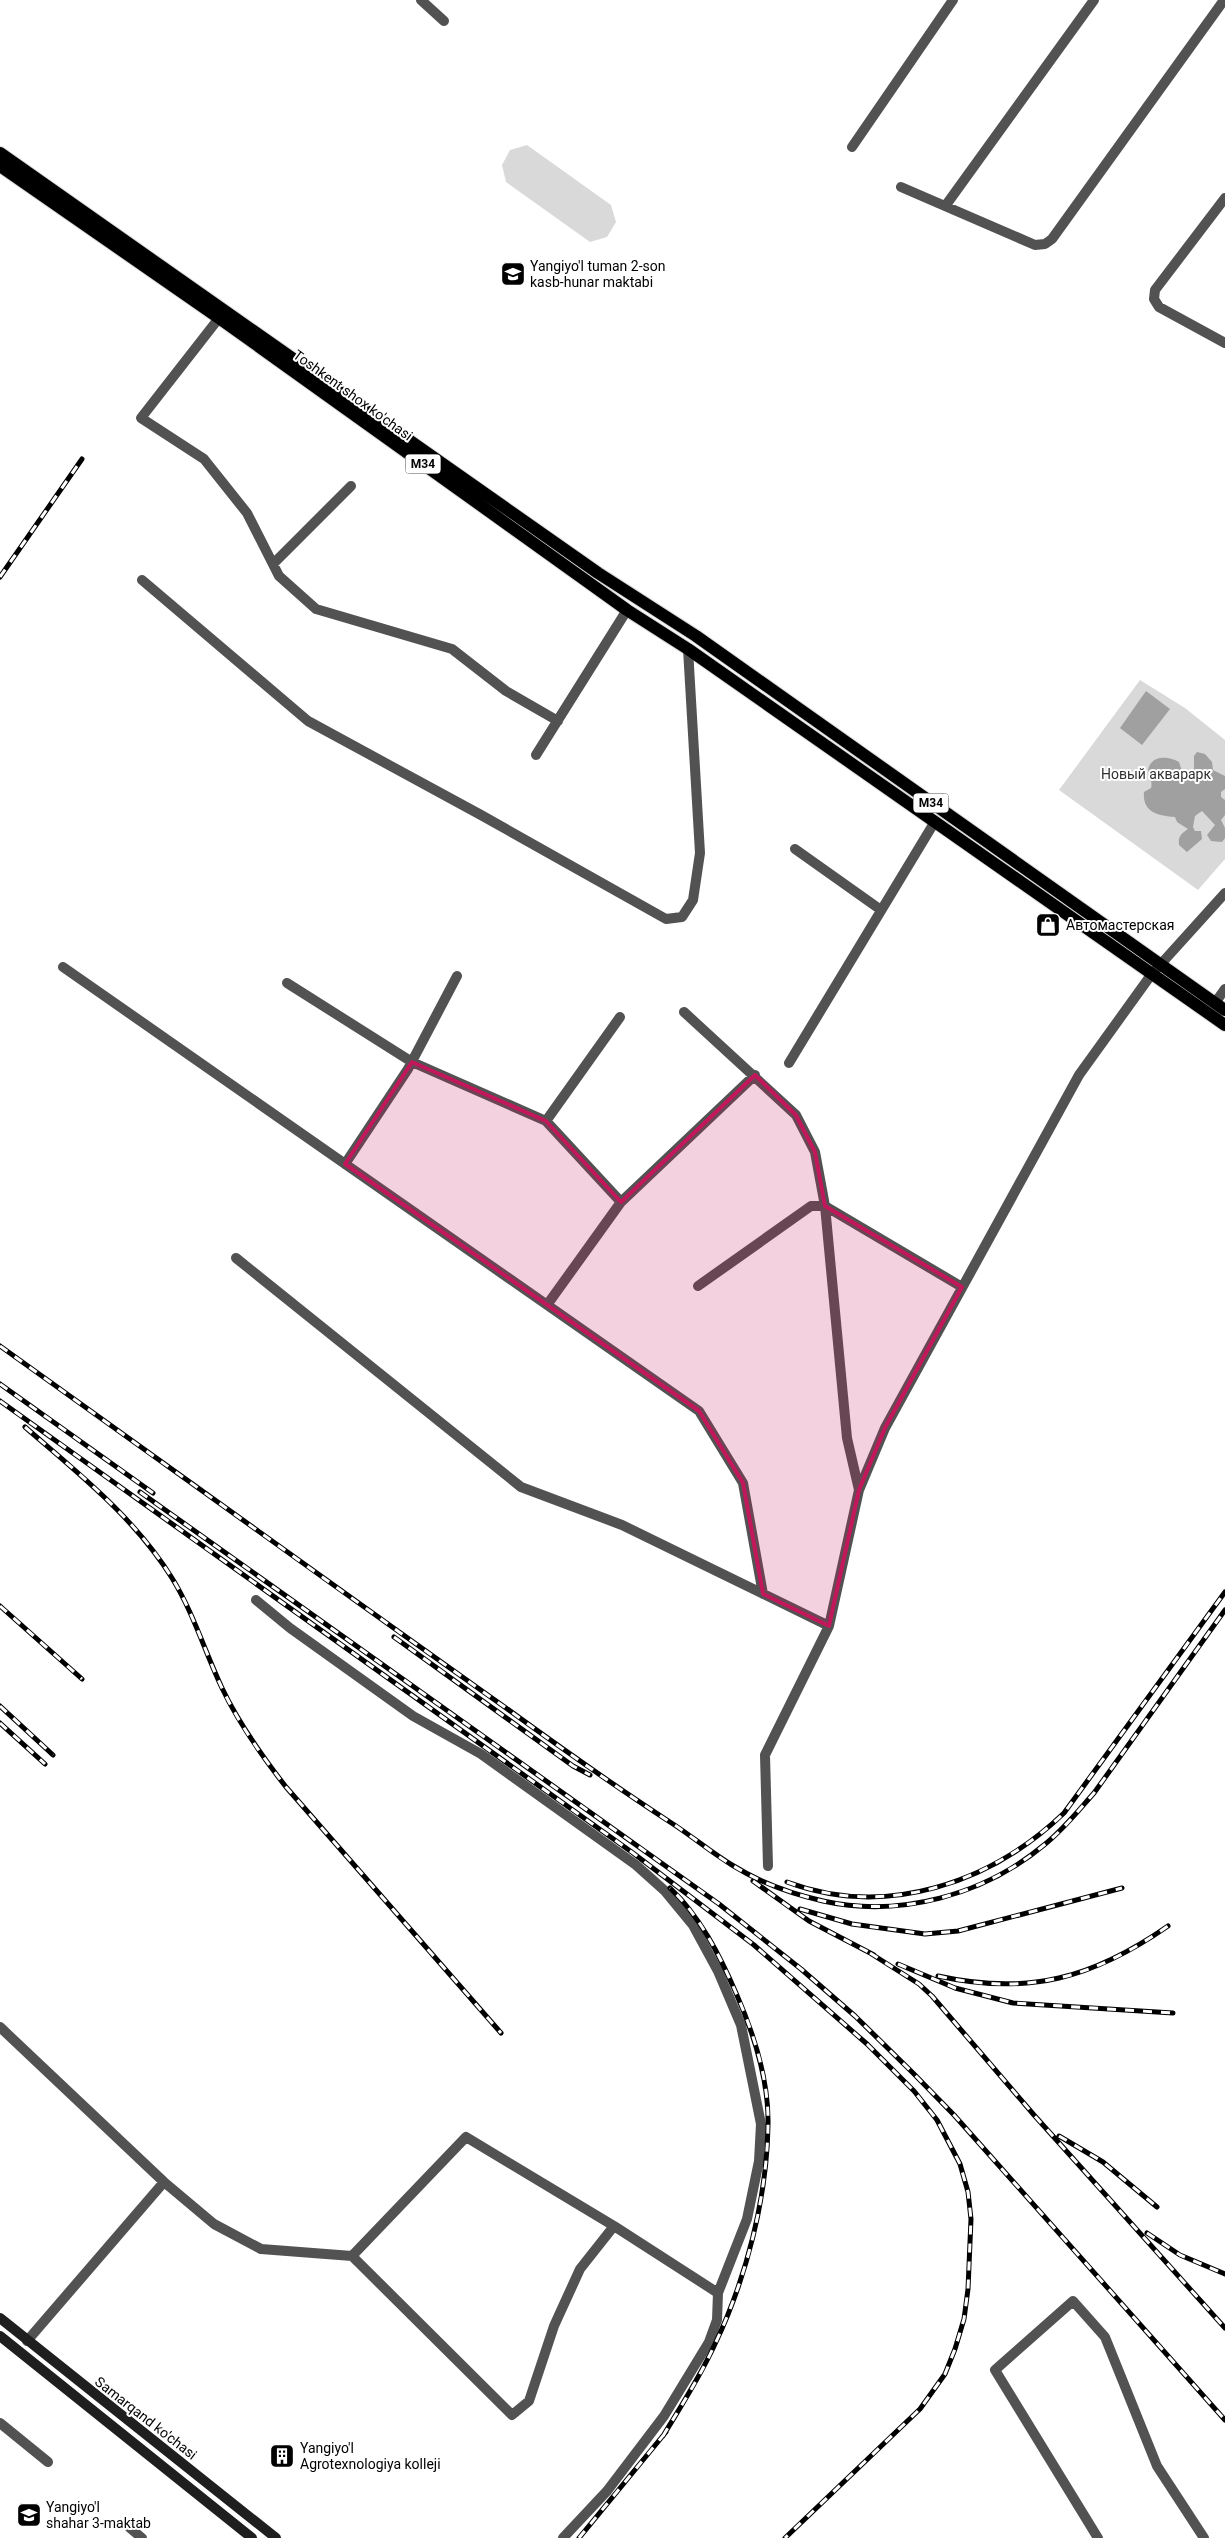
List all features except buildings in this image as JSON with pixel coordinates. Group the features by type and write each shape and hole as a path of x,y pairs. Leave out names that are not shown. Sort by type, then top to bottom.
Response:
{"main road":[{"name":"Toshkent shox ko'chasi","path":"0,153 598,572 696,636 1160,964"},
{"name":"Toshkent shox ko'chasi","path":"0,166 220,318 627,610 688,649"},
{"name":"M34","path":"688,649 1225,1025"},
{"name":"M34","path":"1160,964 1220,1006"},
{"name":"Samarqand ko'chasi","path":"0,2318 276,2538"},
{"name":"Samarqand ko'chasi","path":"0,2336 252,2538"},
{"path":"18,2351 27,2341"}],"street":[{"path":"421,0 444,21"},
{"path":"852,147 952,0"},
{"path":"946,205 1094,0"},
{"path":"901,187 1035,245 1045,244 1052,239 1224,0"},
{"path":"1225,198 1155,290 1154,299 1159,307 1225,343"},
{"path":"220,318 141,418 204,460 247,513 279,576 316,609 452,648 506,691 558,721"},
{"path":"273,564 351,486"},
{"path":"142,580 308,721 666,919 682,916 693,900 700,853 688,649"},
{"path":"536,755 627,610"},
{"path":"789,1063 934,823"},
{"path":"795,849 881,910"},
{"path":"768,1866 765,1755 829,1626 859,1490 885,1428 1079,1075 1151,975 1225,893"},
{"path":"64,967 699,1411 743,1483 763,1594"},
{"path":"345,1164 412,1062 458,976"},
{"path":"287,983 412,1062 546,1121 621,1202"},
{"path":"1220,1006 1225,989"},
{"path":"684,1012 796,1114 815,1152 825,1206 847,1438 859,1490"},
{"path":"546,1121 620,1017"},
{"path":"547,1305 621,1202 755,1075"},
{"path":"698,1286 811,1206 825,1206 962,1287"},
{"path":"236,1258 521,1487 622,1525 829,1626"},
{"path":"256,1600 290,1628 413,1716 481,1754 636,1865 665,1891 693,1925 718,1971 741,2026 761,2124 759,2161 747,2219 718,2293 718,2320 709,2342 664,2416 607,2491 563,2538"},
{"path":"0,2027 164,2182 214,2224 261,2249 352,2256 512,2415 529,2401 554,2326 580,2269 614,2226"},
{"path":"352,2256 466,2137 614,2226 718,2293"},
{"path":"27,2341 164,2182"},
{"path":"1098,2538 995,2370 1073,2301 1105,2337 1157,2466 1204,2538"},
{"path":"0,2423 48,2462"},
{"path":"130,2528 142,2538"}],"highlighted area":[{"path":"412,1062 546,1121 621,1202 755,1075 796,1115 815,1152 825,1206 962,1287 885,1428 859,1490 829,1626 763,1594 743,1483 699,1411 345,1164"}],"green space":[{"path":"527,145 611,205 616,222 607,237 590,242 506,182 502,165 510,150"},
{"name":"Новый акварарк","path":"1140,680 1185,708 1225,740 1225,859 1198,890 1059,790"}],"shaded area":[{"path":"1146,691 1170,709 1142,745 1120,728"},
{"path":"1197,752 1205,754 1212,762 1213,770 1225,776 1225,789 1221,792 1221,797 1225,800 1225,815 1221,820 1225,828 1225,838 1222,842 1211,841 1207,835 1215,825 1202,811 1195,816 1193,827 1195,831 1201,831 1202,839 1187,852 1179,845 1179,839 1188,829 1177,822 1175,817 1152,812 1144,799 1144,792 1151,788 1148,773 1151,763 1159,758 1170,758 1179,762 1182,771 1189,775 1194,771 1194,756"}],"railway":[{"path":"0,577 82,459"},
{"path":"0,1346 568,1753 717,1855 764,1882 823,1901 852,1906 882,1906 911,1904 940,1898 968,1889 995,1877 1044,1845 1058,1833 1094,1793 1225,1610"},
{"path":"0,1384 153,1493"},
{"path":"0,1401 633,1853 754,1945 867,2044 914,2091 937,2120 960,2164 968,2192 971,2219 968,2289 964,2319 955,2349 945,2374 920,2409 785,2538"},
{"path":"25,1427 105,1497 141,1535 172,1578 186,1604 229,1701 243,1727 268,1764 501,2033"},
{"path":"140,1492 719,1904 801,1969 855,2016 954,2115 1225,2420"},
{"path":"787,1882 824,1893 862,1897 899,1895 935,1888 970,1875 1004,1859 1035,1838 1064,1813 1225,1592"},
{"path":"0,1606 82,1679"},
{"path":"394,1637 573,1766 590,1775"},
{"path":"0,1706 53,1755"},
{"path":"0,1723 45,1764"},
{"path":"753,1881 809,1921 874,1955"},
{"path":"663,2436 709,2356 736,2293 753,2238 759,2209 764,2181 768,2125 768,2108 763,2074 743,2009 708,1937 691,1911 670,1888"},
{"path":"800,1909 852,1924 925,1934 958,1931 1122,1888"},
{"path":"938,1976 971,1982 1002,1984 1031,1983 1059,1978 1113,1959 1168,1926"},
{"path":"870,1953 919,1984 932,1996 1034,2115 1225,2328"},
{"path":"898,1964 955,1988 1013,2003 1173,2013"},
{"path":"1059,2136 1103,2162 1157,2207"},
{"path":"1147,2233 1180,2255 1225,2274"},
{"path":"579,2538 666,2432"}],"place":[{"name":"Yangiyo'l tuman 2-son kasb-hunar maktabi","path":"513,274"},
{"name":"Автомастерская","path":"1048,925"},
{"name":"Yangiyo'l Agrotexnologiya kolleji","path":"282,2456"},
{"name":"Yangiyo'l shahar 3-maktab","path":"29,2515"}]}
